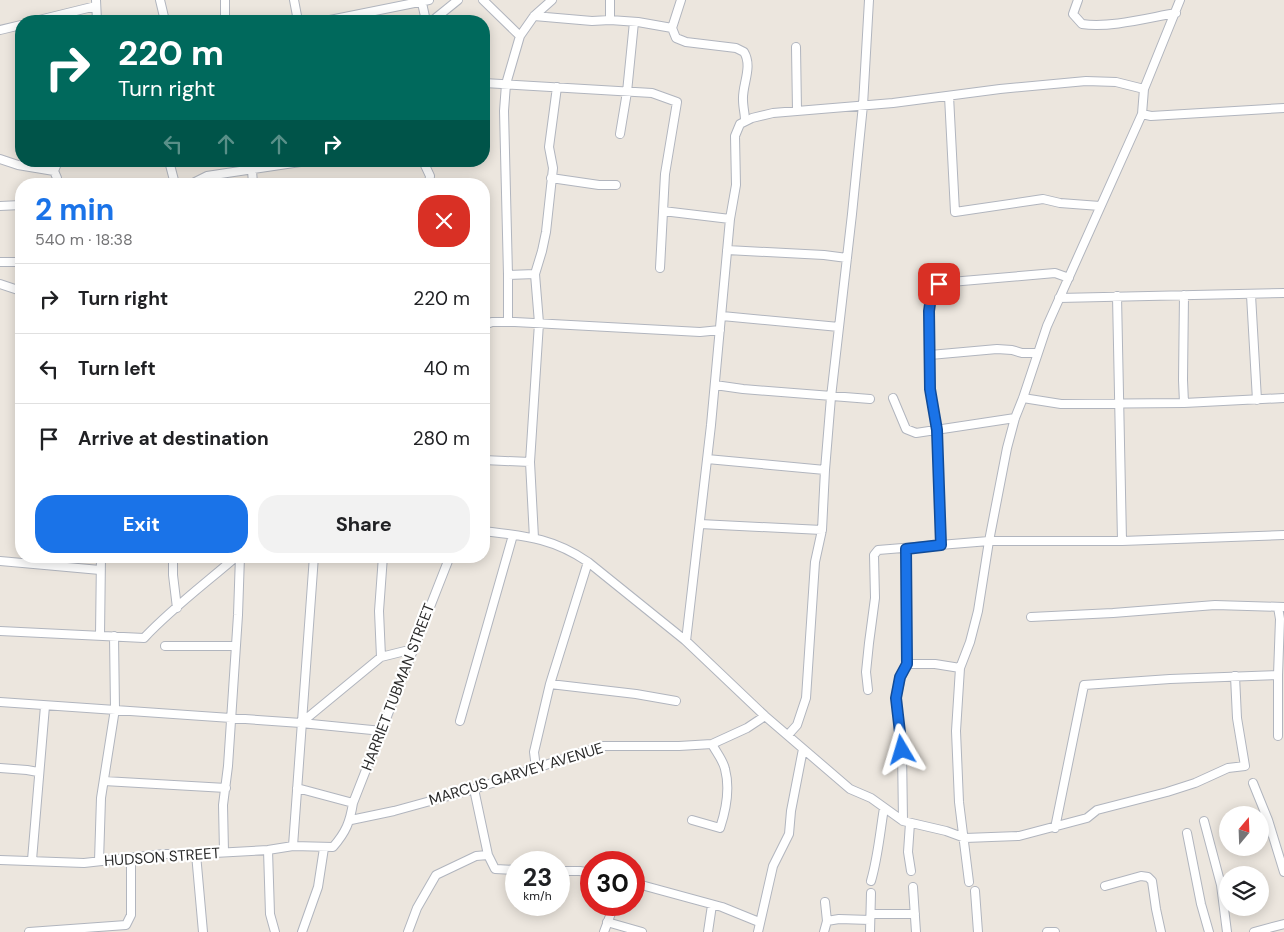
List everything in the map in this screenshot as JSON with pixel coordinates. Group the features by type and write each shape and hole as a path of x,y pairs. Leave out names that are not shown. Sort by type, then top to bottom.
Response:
{"street":[{"path":"160,0 164,15"},
{"path":"225,0 225,15"},
{"path":"294,0 297,15"},
{"path":"439,15 458,0"},
{"path":"483,0 520,36"},
{"path":"508,322 504,111 506,84 520,36 534,16 552,0"},
{"path":"610,0 610,20"},
{"path":"681,0 672,28 676,38 682,41 736,48 744,52 747,61 742,99 746,120"},
{"path":"788,735 797,726 806,698 815,562 822,530 831,397 863,105 869,0"},
{"path":"1078,0 1073,14 1082,24 1090,26 1176,13"},
{"path":"970,882 959,802 956,731 960,668 970,642 983,586 989,541 1015,418 1037,353 1059,298 1142,114 1144,89 1180,0"},
{"path":"355,15 426,1 426,15"},
{"path":"55,15 96,3"},
{"path":"534,16 592,21 634,22 672,28"},
{"path":"620,134 627,92 634,22"},
{"path":"0,30 15,26"},
{"path":"796,47 797,111"},
{"path":"686,641 708,459 730,219 736,185 735,136 740,124 746,120 773,113 893,104 1000,89 1086,81 1116,82 1144,89"},
{"path":"490,83 652,93 677,102 665,174 660,268"},
{"path":"534,538 530,462 539,323 534,274 546,232 553,168 549,148 557,87"},
{"path":"950,96 955,212 1043,199 1060,203 1100,206"},
{"path":"1142,114 1151,116 1284,108"},
{"path":"0,159 15,164"},
{"path":"30,167 54,171"},
{"path":"56,167 54,171 56,178"},
{"path":"203,178 270,167"},
{"path":"252,170 252,178"},
{"path":"552,178 599,185 616,185"},
{"path":"0,206 15,205"},
{"path":"663,211 730,219"},
{"path":"727,250 847,258"},
{"path":"0,262 15,262"},
{"path":"508,275 534,274"},
{"path":"941,545 937,430 930,389 929,298 932,290 939,284 1055,274 1069,278"},
{"path":"0,284 15,289"},
{"path":"1059,298 1284,294"},
{"path":"1251,295 1257,400"},
{"path":"1117,296 1122,541"},
{"path":"1184,296 1184,403"},
{"path":"722,316 838,327"},
{"path":"490,323 539,323 700,332 720,330"},
{"path":"930,355 997,349 1037,353"},
{"path":"715,385 831,397 870,399"},
{"path":"893,398 906,429 916,433 1015,418"},
{"path":"1023,398 1061,404 1119,404 1284,398"},
{"path":"708,459 825,470"},
{"path":"490,460 530,462"},
{"path":"700,524 822,530"},
{"path":"490,532 551,542 588,562 686,641 765,716 850,788 871,798 907,822 946,831 965,838 1019,836 1055,828 1087,818 1097,810 1167,792 1195,783 1228,768 1245,766 1237,718 1235,676"},
{"path":"460,721 513,535"},
{"path":"868,690 866,672 875,598 874,555 878,550 989,541 1122,541 1284,536"},
{"path":"906,549 907,664 900,677 896,698 911,871"},
{"path":"0,561 15,561"},
{"path":"536,768 534,752 550,684 588,562"},
{"path":"54,563 100,570"},
{"path":"100,563 100,635"},
{"path":"173,563 177,608"},
{"path":"0,631 144,638 164,617 230,563"},
{"path":"224,852 224,805 232,719 238,563"},
{"path":"293,846 313,563"},
{"path":"381,658 379,611 382,563"},
{"name":"HARRIET TUBMAN STREET","path":"351,820 353,803 447,563"},
{"path":"1031,617 1215,605 1281,607 1278,736"},
{"path":"99,861 101,798 115,710 114,636"},
{"path":"165,646 236,646"},
{"path":"301,723 381,658 405,651 413,651"},
{"path":"907,664 935,664 960,668"},
{"path":"1055,828 1084,685 1278,675"},
{"path":"550,684 636,694 676,701"},
{"path":"0,702 301,723 382,731"},
{"path":"32,860 45,706"},
{"name":"MARCUS GARVEY AVENUE","path":"351,820 394,811 474,789 602,746 712,744 747,728 765,716"},
{"path":"692,820 720,828 725,811 727,787 725,768 712,744"},
{"path":"758,932 773,866 789,834 791,811 803,750"},
{"path":"0,768 38,772"},
{"path":"104,781 226,788"},
{"path":"1253,783 1268,820 1284,872"},
{"path":"297,788 353,803"},
{"path":"474,789 488,855 495,869 505,869"},
{"path":"871,880 876,865 876,853 884,808"},
{"path":"302,932 318,887 324,848 333,847 343,836 351,820"},
{"path":"1204,821 1221,885 1227,932"},
{"path":"1187,833 1201,904 1209,932"},
{"name":"HUDSON STREET","path":"0,860 84,863 164,854 268,850 293,846 324,848"},
{"path":"268,850 270,914 275,932"},
{"path":"196,854 203,932"},
{"path":"408,932 417,908 436,875 476,856 488,855"},
{"path":"29,932 126,926 131,915 131,857"},
{"path":"1105,886 1141,876 1148,877 1152,881 1161,932"},
{"path":"645,886 738,912 759,922"},
{"path":"913,888 916,932"},
{"path":"975,891 978,932"},
{"path":"870,932 871,893"},
{"path":"824,932 827,921 825,902"},
{"path":"708,932 712,905"},
{"path":"827,921 915,914"},
{"path":"604,932 609,916"},
{"path":"607,922 642,932"},
{"path":"1254,932 1284,924"},
{"path":"1047,932 1055,932"}],"route":[{"path":"902,750 896,698 900,677 907,664 906,549 941,545 937,430 930,389 929,311 929,298 932,290 939,284"}]}
